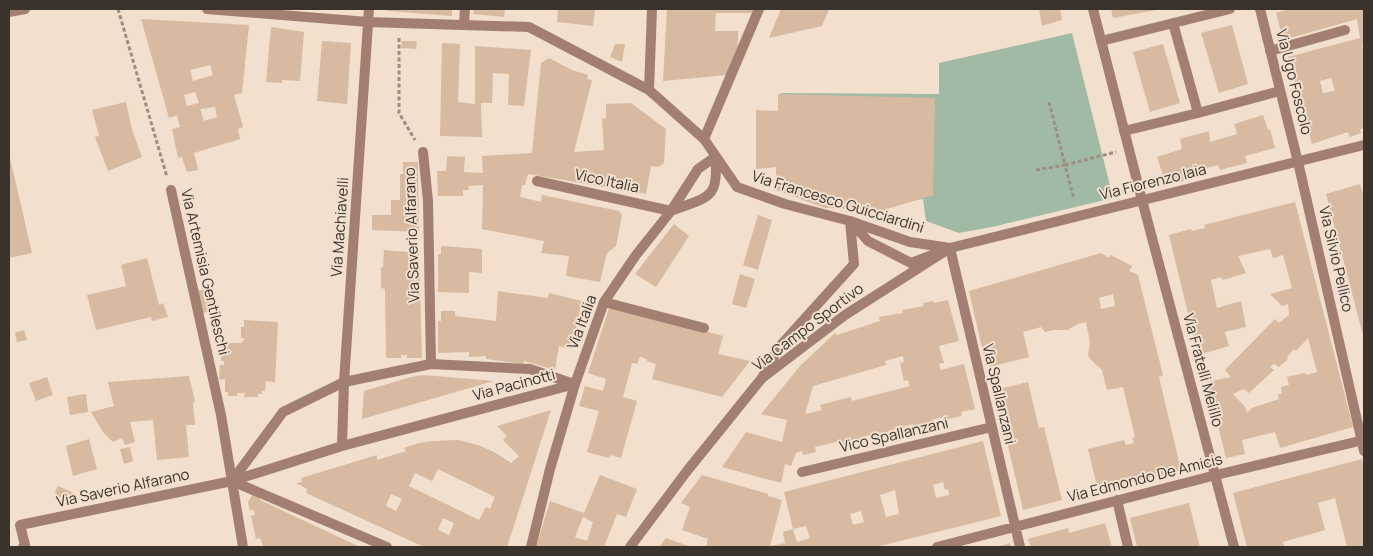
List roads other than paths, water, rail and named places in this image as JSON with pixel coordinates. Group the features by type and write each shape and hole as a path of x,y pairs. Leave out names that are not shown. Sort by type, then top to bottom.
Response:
{"street":[{"path":"9,12 25,9"},
{"name":"Via Francesco Guicciardini","path":"207,9 368,22 529,27 649,90 704,139 737,187 785,204 850,221 910,242 950,248"},
{"name":"Via Machiavelli","path":"342,446 344,382 370,9"},
{"path":"464,24 465,9"},
{"path":"649,90 652,9"},
{"path":"704,139 759,9"},
{"name":"Via Fratelli Melillo","path":"1093,9 1128,149 1234,547"},
{"path":"1101,40 1225,9"},
{"name":"Via Ugo Foscolo","path":"1260,9 1298,162"},
{"path":"1173,23 1198,114"},
{"path":"1270,51 1345,30"},
{"path":"1124,131 1198,114 1280,91"},
{"name":"Via Fiorenzo Iaia","path":"950,248 1364,146"},
{"name":"Via Saverio Alfarano","path":"423,152 428,201 431,364"},
{"path":"671,211 705,198 714,190 718,176 715,157"},
{"name":"Via Italia","path":"531,547 550,469 575,384 604,302 636,255 671,211 698,168 715,157"},
{"name":"Via Silvio Pellico","path":"1298,162 1363,444"},
{"name":"Vico Italia","path":"537,181 671,211"},
{"name":"Via Artemisia Gentileschi","path":"171,190 221,415 243,547"},
{"path":"850,221 868,241 911,263 950,248"},
{"path":"762,378 779,347 854,264 850,221"},
{"name":"Via Campo Sportivo","path":"630,547 687,471 762,378 845,315 950,248"},
{"name":"Via Spallanzani","path":"950,248 1020,547"},
{"path":"604,302 704,328"},
{"name":"Via Pacinotti","path":"232,481 283,412 344,382 431,364 530,369 575,384"},
{"name":"Via Pacinotti","path":"232,481 342,446 575,384"},
{"name":"Vico Spallanzani","path":"802,472 992,428"},
{"name":"Via Edmondo De Amicis","path":"937,547 1216,475 1363,444"},
{"path":"232,481 386,547"},
{"name":"Via Saverio Alfarano","path":"9,523 20,525 232,481"},
{"path":"1118,500 1128,547"},
{"path":"20,525 25,545 23,547"}]}
